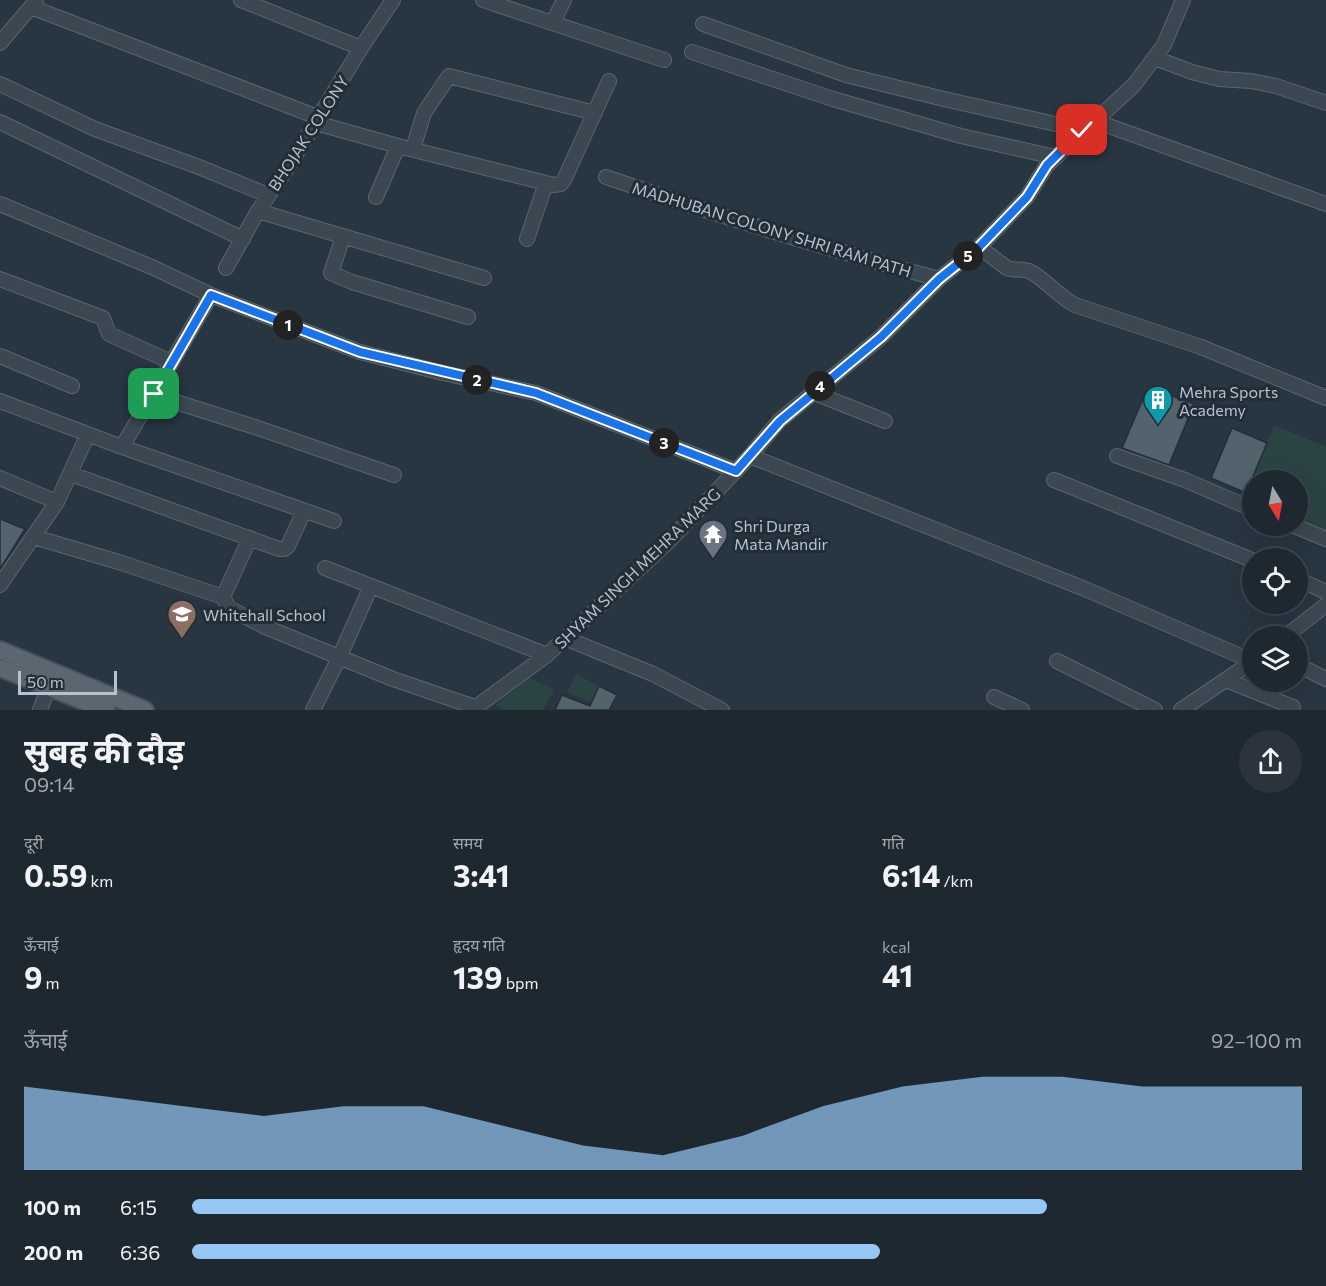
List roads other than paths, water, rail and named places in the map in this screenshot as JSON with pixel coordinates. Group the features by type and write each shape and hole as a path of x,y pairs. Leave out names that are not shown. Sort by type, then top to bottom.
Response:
{"main road":[{"path":"0,650 106,710"},
{"path":"0,668 52,679 137,709"}],"street":[{"path":"241,0 361,48"},
{"name":"BHOJAK COLONY","path":"226,268 258,211 393,0"},
{"path":"483,0 664,60"},
{"path":"553,22 564,0"},
{"name":"SHYAM SINGH MEHRA MARG","path":"474,709 547,655 669,541 780,421 812,392 881,337 939,279 979,247 1027,197 1054,157 1134,85 1164,45 1183,0"},
{"path":"0,43 34,4 318,120 398,146 546,183 561,184 609,81"},
{"path":"704,24 846,75 1082,130"},
{"path":"692,52 832,99 961,136 1054,157"},
{"path":"1155,58 1192,72 1220,79 1251,81 1276,86 1326,103"},
{"path":"412,149 424,113 449,76 595,113"},
{"path":"0,84 95,129 268,195"},
{"path":"1095,121 1326,204"},
{"path":"0,122 243,239"},
{"path":"376,197 398,146"},
{"name":"MADHUBAN COLONY SHRI RAM PATH","path":"606,177 706,212 855,257 939,279"},
{"path":"527,239 546,183"},
{"path":"0,204 154,268 211,295 360,352 536,393 736,471"},
{"path":"258,211 484,278"},
{"path":"344,237 331,273 352,282 468,317"},
{"path":"979,247 1007,268 1023,269 1033,273 1062,298 1075,305 1201,347 1326,398"},
{"path":"0,279 103,318 109,334 171,362"},
{"path":"122,447 211,295"},
{"path":"0,356 72,386"},
{"path":"812,392 885,421"},
{"path":"154,394 394,475"},
{"path":"0,401 122,447 334,521"},
{"path":"0,585 57,502 88,434"},
{"path":"750,456 1085,589 1242,657"},
{"path":"1117,456 1185,480 1242,505"},
{"path":"70,474 284,549 288,546 304,511"},
{"path":"0,478 57,502"},
{"path":"1054,480 1242,556"},
{"path":"1308,532 1326,540"},
{"path":"34,537 122,563 223,597 229,608 254,622 339,658 474,709"},
{"path":"223,597 250,538"},
{"path":"326,568 547,655"},
{"path":"1308,584 1326,592"},
{"path":"313,710 339,658 370,586"},
{"path":"1299,626 1326,605"},
{"path":"565,638 653,674 722,710"},
{"path":"1057,660 1155,710"},
{"path":"1181,710 1242,668"},
{"path":"1308,670 1326,679"},
{"path":"40,710 52,679"},
{"path":"1226,680 1293,707 1292,710"},
{"path":"994,697 1022,710"}],"place":[{"name":"Mehra Sports Academy","path":"1158,426"},
{"name":"Shri Durga Mata Mandir","path":"713,560"},
{"name":"Whitehall School","path":"182,640"}]}
